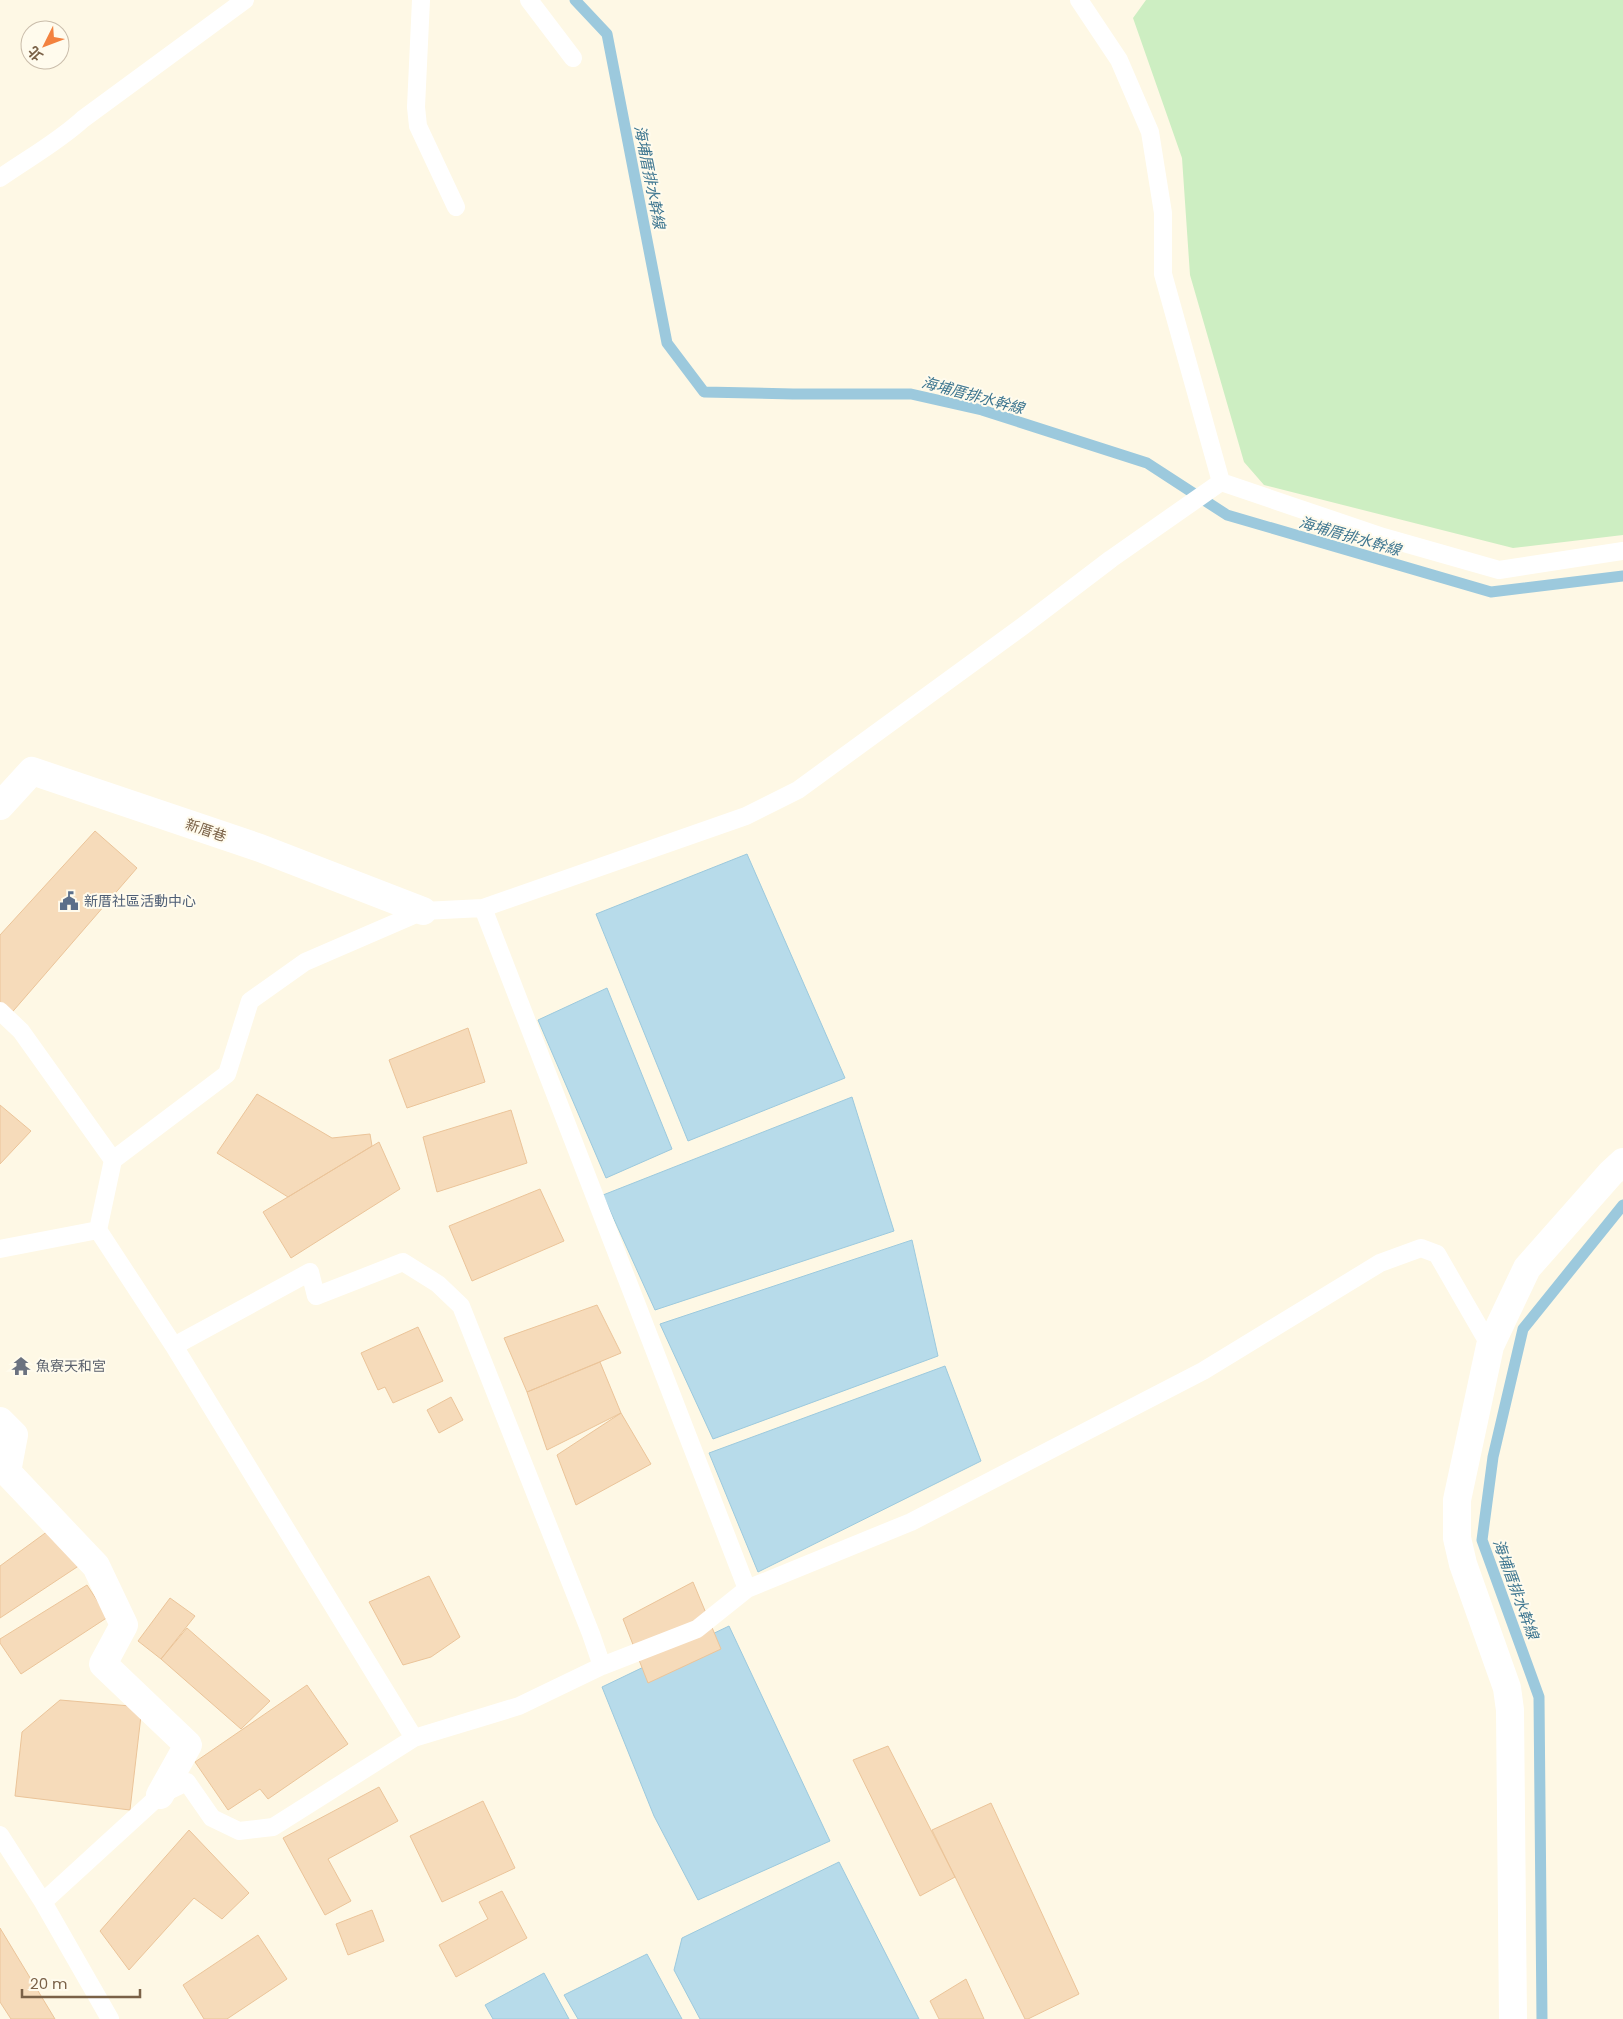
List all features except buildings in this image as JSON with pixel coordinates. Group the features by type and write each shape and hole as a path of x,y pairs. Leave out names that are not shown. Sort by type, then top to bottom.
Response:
{"street":[{"name":"新厝巷","path":"0,806 32,771 260,848 423,911"},
{"path":"1514,2019 1510,1710 1507,1688 1463,1564 1457,1538 1457,1500 1490,1346 1527,1268 1611,1173 1623,1162"},
{"path":"0,1421 14,1435 7,1472 96,1566 124,1626 103,1664 188,1745 160,1795"}],"lane":[{"path":"0,178 67,133 83,119 244,0"},
{"path":"421,0 416,107 418,126 456,208"},
{"path":"529,0 573,58"},
{"path":"1079,0 1119,60 1150,132 1163,213 1163,274 1221,482"},
{"path":"1221,482 1383,537 1500,570 1623,551"},
{"path":"414,1738 174,1346 98,1230 113,1160 227,1074 250,1001 305,962 423,911 483,908 746,816 798,790 1023,626 1110,559 1221,482"},
{"path":"483,908 747,1590"},
{"path":"0,1011 21,1031 113,1160"},
{"path":"0,1249 98,1230"},
{"path":"43,1902 160,1795 187,1782 212,1818 240,1831 273,1827 414,1738 519,1706 602,1666 697,1629 747,1590 911,1522 1203,1372 1380,1263 1421,1248 1437,1254 1490,1346"},
{"path":"174,1346 310,1272 316,1296 403,1262 438,1284 461,1306 602,1666"},
{"path":"0,1835 43,1902 110,2019"}],"green space":[{"path":"1146,0 1623,0 1623,535 1513,548 1264,485 1244,462 1190,275 1182,158 1133,18"}],"water":[{"path":"747,854 845,1078 688,1141 596,914"},
{"path":"607,988 672,1149 606,1178 538,1020"},
{"path":"852,1097 894,1231 655,1310 603,1195"},
{"path":"912,1240 938,1356 713,1439 660,1324"},
{"path":"945,1366 981,1461 758,1572 709,1453"},
{"path":"729,1626 830,1841 698,1900 654,1816 602,1687"},
{"path":"839,1862 919,2019 700,2019 674,1970 682,1938"},
{"path":"647,1954 682,2019 578,2019 564,1995"},
{"path":"544,1973 569,2019 493,2019 485,2005"}],"waterway":[{"name":"海埔厝排水幹線","path":"575,0 607,34 667,343 704,392 911,394 982,410 1147,463 1227,515 1491,592 1623,576"},
{"name":"海埔厝排水幹線","path":"1542,2019 1539,1697 1482,1540 1493,1457 1523,1329 1623,1205"}],"place":[{"name":"新厝社區活動中心","path":"69,901"},
{"name":"魚寮天和宮","path":"21,1366"}]}
